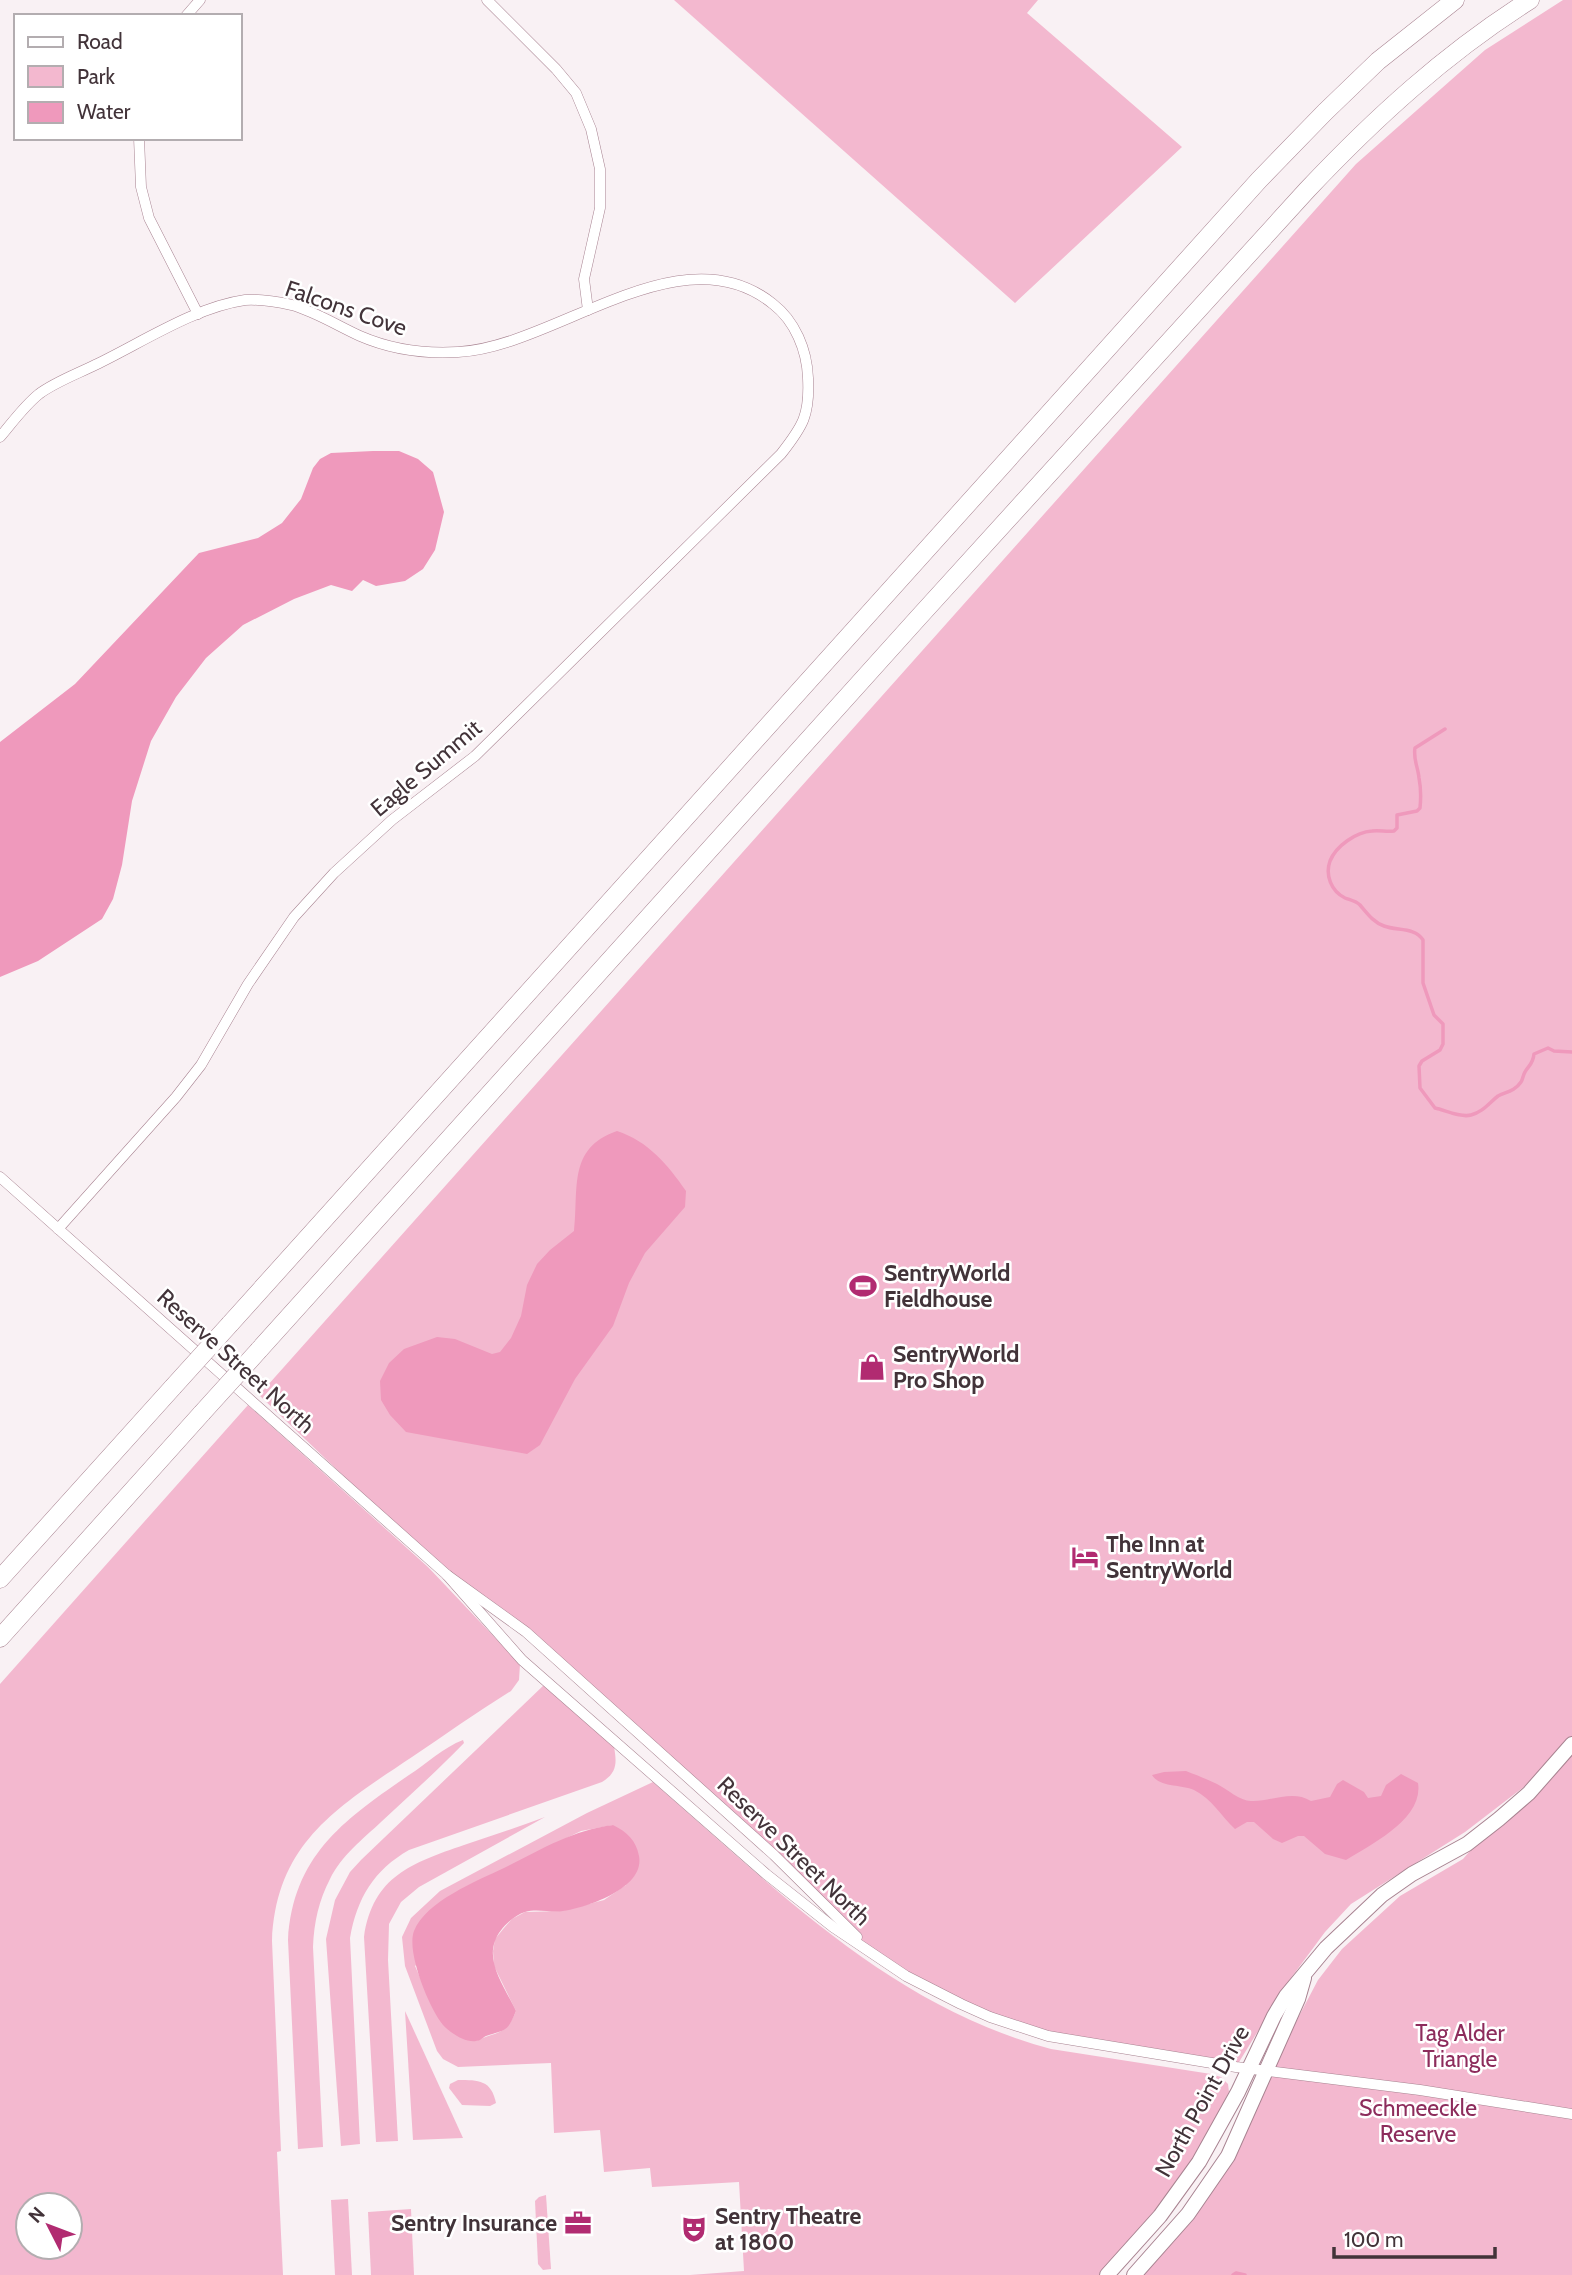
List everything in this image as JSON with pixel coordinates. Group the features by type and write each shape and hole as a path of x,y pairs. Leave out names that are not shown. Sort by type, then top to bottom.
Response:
{"highway":[{"path":"0,1579 1259,180 1378,61 1455,0"},
{"path":"0,1638 918,618 1359,134 1458,49 1530,0"},
{"path":"0,1654 22,1629 26,1609"}],"street":[{"path":"188,14 200,0"},
{"path":"487,0 556,69 576,93 591,128 600,169 600,208 584,279 588,310"},
{"path":"139,140 141,187 149,218 198,314"},
{"name":"Falcons Cove","path":"0,438 39,394 198,314 244,300 293,306 376,342 427,353 491,348 588,310 668,284 700,278 722,279 745,287 782,311 794,329 802,349"},
{"name":"Eagle Summit","path":"58,1229 176,1097 201,1065 248,984 294,918 334,873 392,820 475,756 780,454 801,429 808,405 807,364 802,349"},
{"name":"Reserve Street North","path":"0,1177 447,1575 526,1632 774,1855 872,1952"},
{"name":"Reserve Street North","path":"447,1575 514,1651 543,1679 774,1881 833,1927 872,1952"},
{"name":"North Point Drive","path":"1107,2275 1185,2184 1214,2137 1286,1996 1326,1948 1361,1913 1412,1874 1467,1843 1499,1819 1529,1793 1572,1744"},
{"path":"872,1952 906,1976 941,1994 1018,2027 1048,2036 1250,2069 1420,2090 1572,2114"},
{"name":"North Point Drive","path":"1134,2275 1211,2183 1239,2133 1298,1999 1304,1977"}],"green space":[{"path":"674,0 1038,0 1027,13 1182,147 1015,303"},
{"path":"1563,0 1572,0 1572,2275 1134,2275 1211,2183 1318,1980 1342,1949 1400,1896 1463,1859 1529,1783 1465,1832 1351,1904 1325,1932 1288,1982 1236,2067 1048,2036 990,2017 872,1952 774,1855 559,1663 447,1575 259,1395 1356,164 1485,50"},
{"path":"248,1405 428,1567 520,1664 519,1680 511,1691 360,1792 337,1811 316,1830 285,1877 276,1907 272,1941 283,2275 0,2275 0,1684"},
{"path":"545,1684 614,1747 613,1771 602,1782 409,1850 386,1867 369,1886 357,1910 350,1938 360,2144 341,2146 326,1939 335,1900 350,1872 361,1860"},
{"path":"463,1740 464,1743 444,1764 346,1855 323,1895 316,1920 313,1947 323,2147 298,2149 288,1940 292,1910 300,1885 326,1842 344,1824 435,1756"},
{"path":"653,1782 790,1902 837,1939 886,1974 938,2004 993,2030 1051,2049 1221,2077 1228,2084 1229,2092 1196,2157 1150,2217 1099,2275 690,2275 744,2271 739,2182 652,2187 650,2168 604,2172 600,2130 554,2133 551,2063 458,2067 443,2059 437,2051 405,1966 402,1937 411,1918 440,1891 587,1813","holes":["613,1825 626,1885 604,1900 562,1911 525,1912 512,1919 504,1928 495,1939 494,1966 516,2011 508,2025 500,2032 476,2041 434,2009 415,1966 542,1850 581,1831"]},
{"path":"545,1817 419,1887 401,1902 389,1924 388,1960 398,2141 376,2142 364,1937 376,1899 398,1875 428,1858"},
{"path":"405,2011 463,2138 413,2140"},
{"path":"458,2080 483,2083 491,2090 496,2103 490,2106 462,2105 449,2088 450,2084"},
{"path":"546,2195 551,2269 543,2270 538,2264 535,2201"},
{"path":"348,2199 352,2275 335,2275 331,2200"},
{"path":"411,2209 414,2275 371,2275 368,2212"}],"water":[{"path":"399,451 418,459 433,472 444,512 435,550 423,569 405,581 376,586 363,580 352,591 331,585 294,599 243,625 206,658 176,697 151,741 132,801 122,865 113,899 102,919 38,961 0,977 0,742 75,684 199,553 258,538 282,523 301,499 313,468 320,459 331,453"},
{"path":"617,1131 638,1141 664,1163 686,1191 685,1207 645,1253 629,1283 613,1326 575,1379 540,1445 527,1454 406,1432 390,1415 381,1400 380,1381 389,1363 404,1349 437,1337 455,1339 492,1354 500,1352 511,1338 521,1316 527,1285 537,1264 574,1231 577,1186 583,1159 601,1138"},
{"path":"1186,1771 1251,1801 1289,1796 1311,1801 1330,1797 1337,1784 1343,1780 1364,1792 1368,1798 1381,1796 1386,1785 1401,1774 1418,1783 1418,1796 1413,1808 1393,1829 1346,1860 1325,1854 1304,1836 1282,1843 1273,1839 1254,1822 1247,1822 1235,1829 1211,1803 1194,1790 1160,1782 1152,1775"},
{"path":"613,1825 630,1837 638,1850 638,1867 633,1878 613,1894 586,1905 563,1911 530,1911 512,1919 497,1936 493,1950 495,1968 516,2011 510,2023 505,2029 477,2041 463,2039 450,2031 431,2006 416,1965 412,1940 420,1920 441,1901 480,1879 570,1836"}],"waterway":[{"path":"1445,729 1415,748 1420,808 1397,815 1397,828 1394,831 1366,832 1342,845 1330,861 1330,882 1340,895 1358,904 1377,922 1389,928 1411,931 1423,940 1423,983 1434,1015 1443,1024 1443,1044 1440,1050 1422,1061 1419,1066 1420,1088 1435,1108 1467,1116 1475,1114 1498,1096 1519,1085 1534,1054 1548,1048 1572,1052"},
{"path":"1233,2275 1245,2275"}],"place":[{"name":"SentryWorld Fieldhouse","path":"863,1286"},
{"name":"SentryWorld Pro Shop","path":"872,1367"},
{"name":"The Inn at SentryWorld","path":"1085,1557"},
{"name":"Sentry Insurance","path":"578,2223"},
{"name":"Sentry Theatre at 1800","path":"694,2229"}],"park label":[{"name":"Tag Alder Triangle","path":"1460,2046"},
{"name":"Schmeeckle Reserve","path":"1418,2121"}]}
